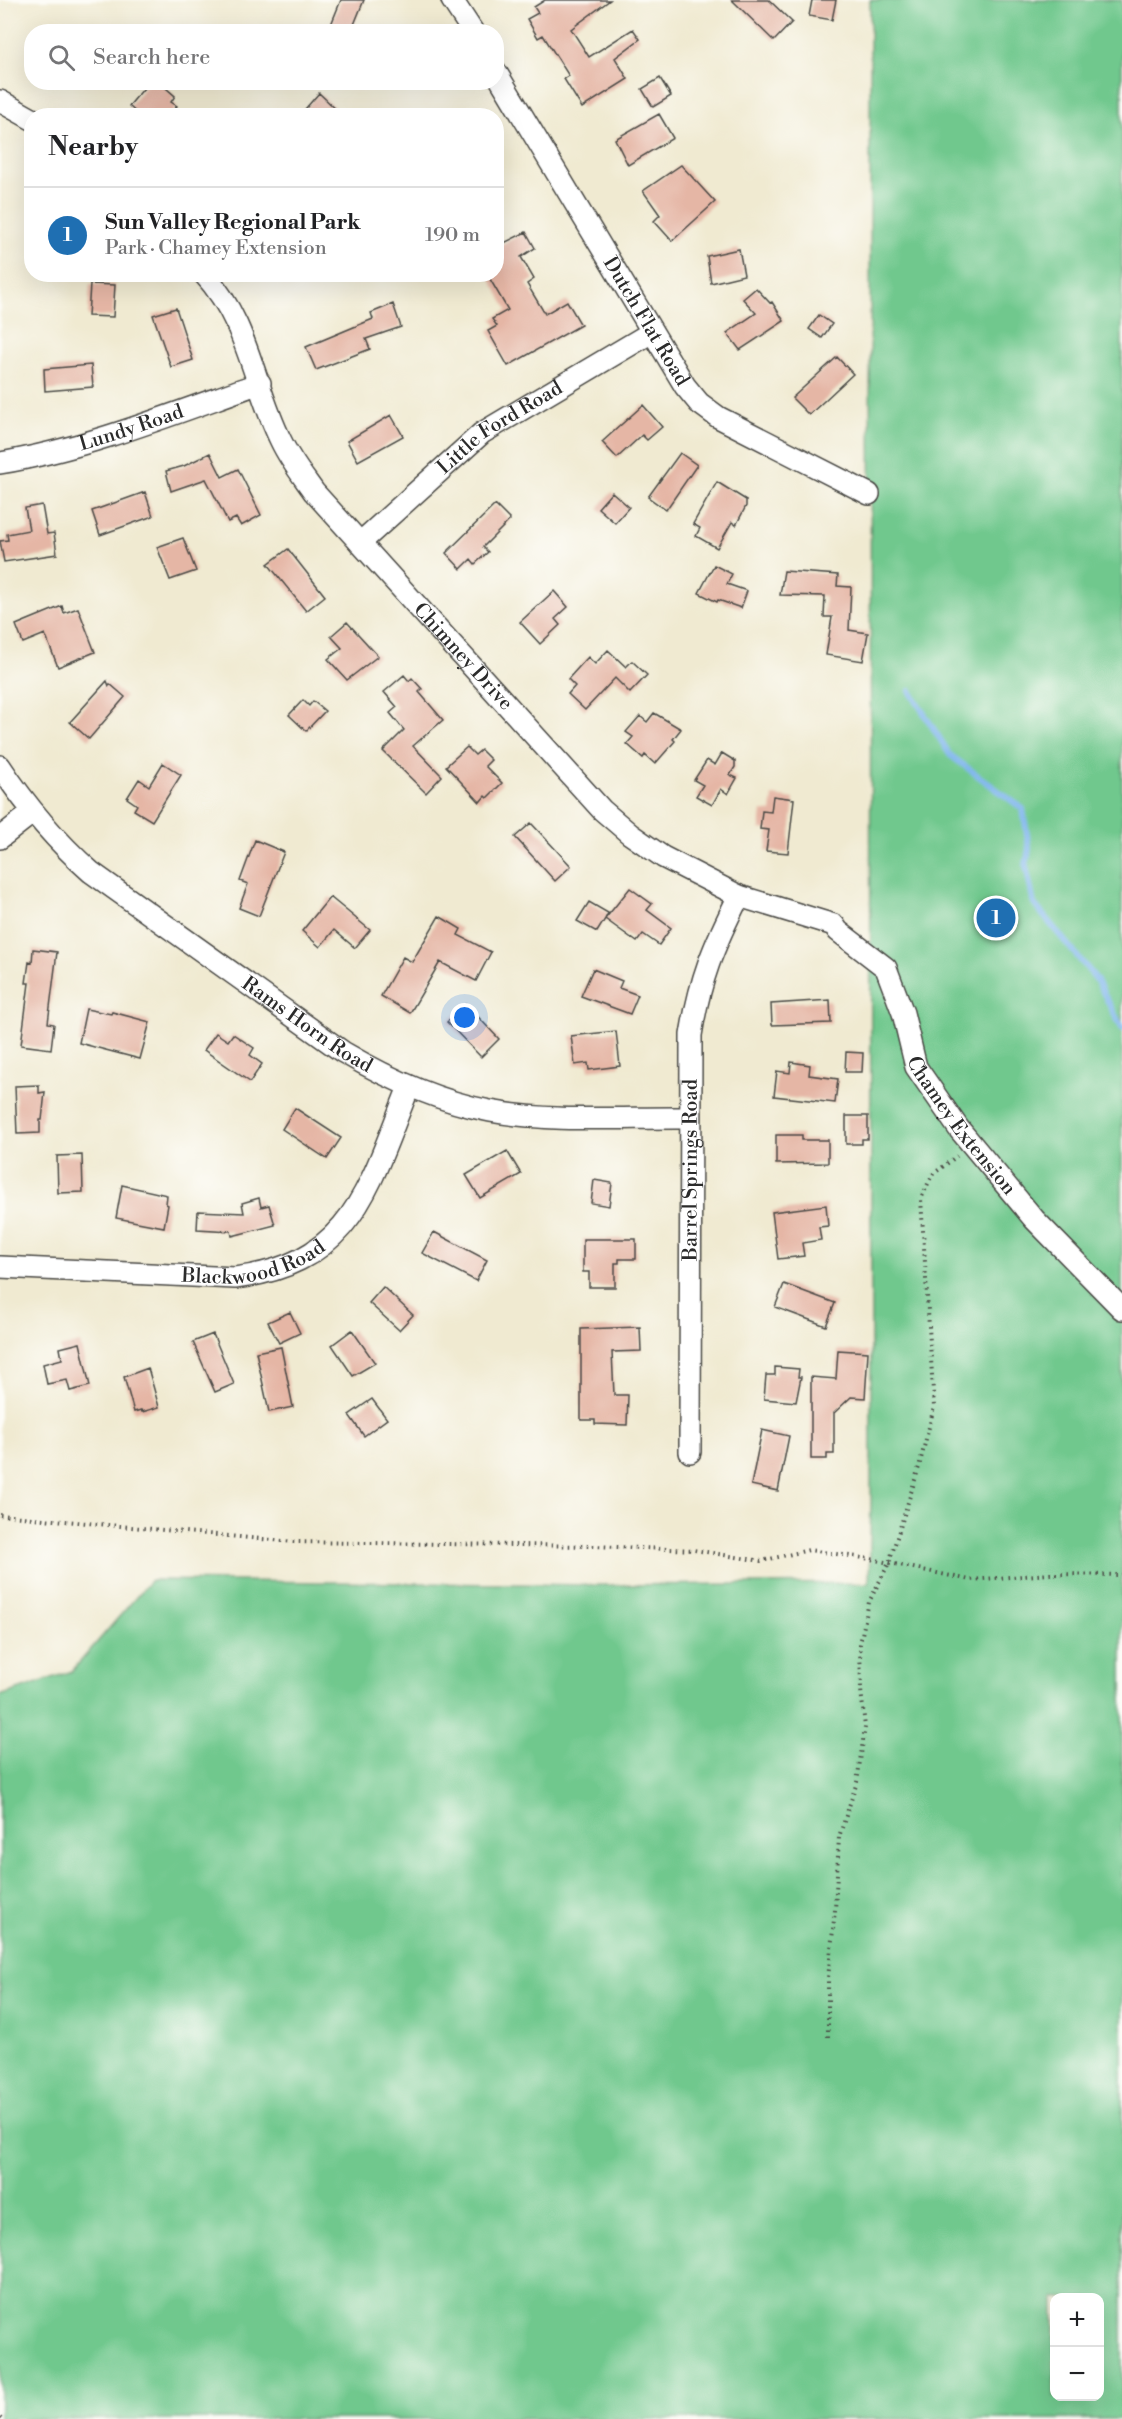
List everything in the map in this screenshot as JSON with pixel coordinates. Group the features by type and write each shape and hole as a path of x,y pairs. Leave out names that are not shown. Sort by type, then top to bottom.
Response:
{"street":[{"path":"452,0 467,24"},
{"name":"Dutch Flat Road","path":"504,85 685,386 699,403 718,417 869,494"},
{"path":"0,101 24,114"},
{"name":"Chimney Drive","path":"210,282 225,300 240,328 280,439 314,492 602,810 630,834 663,857 739,896 834,925"},
{"name":"Little Ford Road","path":"360,543 482,434 652,332"},
{"name":"Lundy Road","path":"0,463 82,445 260,383"},
{"name":"Rams Horn Road","path":"0,766 32,813 61,846 91,872 343,1052 378,1073 450,1102 490,1111 535,1117 690,1118"},
{"path":"0,838 32,813"},
{"name":"Barrel Springs Road","path":"690,1452 691,1035 697,998 707,963 739,896"},
{"name":"Chamey Extension","path":"834,925 838,932 886,968 903,1013 916,1067 972,1145 1034,1219 1122,1309"},
{"name":"Blackwood Road","path":"0,1267 235,1278 260,1275 288,1267 312,1253 334,1236 352,1215 366,1192 409,1087"}],"path":[{"path":"828,2037 828,1978 839,1837 857,1782 866,1727 861,1690 860,1644 869,1602 889,1563 919,1467 934,1407 921,1198 932,1175 972,1145"},
{"path":"0,1515 294,1542 605,1546 694,1550 761,1561 808,1550 889,1563 970,1580 1050,1574 1122,1575"}],"green space":[{"path":"870,0 1122,0 1122,2419 0,2419 0,1696 72,1671 151,1580 601,1585 869,1583 871,1501"}],"building":[{"path":"341,0 364,0 354,24 331,24"},
{"path":"545,0 610,0 571,29 589,57 633,29 640,39 615,58 628,79 582,108 564,79 569,76 543,35 538,38 527,19 538,13 534,7"},
{"path":"732,0 769,0 792,22 774,41"},
{"path":"812,0 836,0 832,20 809,16"},
{"path":"660,78 671,96 653,107 642,89"},
{"path":"142,90 168,90 175,96 171,102 177,106 176,108 131,108 129,106"},
{"path":"319,93 335,108 306,108"},
{"path":"659,114 673,138 628,165 615,139"},
{"path":"681,165 715,202 672,241 654,221 660,215 643,191"},
{"path":"526,232 535,248 521,257 534,279 527,284 545,314 567,301 581,325 508,366 488,331 497,326 492,319 508,310 492,282 504,282 504,243"},
{"path":"739,249 744,275 711,283 707,256"},
{"path":"90,284 115,285 113,317 88,316"},
{"path":"756,288 770,303 772,302 784,321 740,350 727,333 756,313 743,299"},
{"path":"393,304 401,327 366,339 370,349 316,370 306,347 373,319 371,313"},
{"path":"176,308 193,360 171,367 153,315"},
{"path":"819,315 832,324 822,338 809,329"},
{"path":"837,357 853,374 809,415 792,398"},
{"path":"91,365 93,387 45,391 44,369"},
{"path":"643,405 662,427 647,440 642,435 617,458 602,442"},
{"path":"391,415 403,436 358,461 347,441"},
{"path":"210,453 222,477 238,469 261,515 241,526 236,518 228,522 206,479 171,491 166,471 184,466"},
{"path":"680,453 697,465 666,510 648,497"},
{"path":"717,482 746,500 746,506 736,525 732,522 717,548 696,536 700,528 693,524"},
{"path":"145,492 153,516 100,535 92,511"},
{"path":"612,492 629,507 615,523 598,508"},
{"path":"42,505 47,534 54,533 57,554 4,562 0,541 8,540 7,534 29,530 25,508"},
{"path":"495,505 510,520 483,547 488,552 475,564 471,559 461,569 446,553"},
{"path":"183,538 196,571 170,580 157,547"},
{"path":"288,549 325,596 306,611 268,564"},
{"path":"714,565 732,574 727,584 747,591 741,608 718,600 717,602 699,593"},
{"path":"784,571 838,575 837,586 851,587 849,630 868,633 863,661 826,655 832,617 824,617 825,596 780,595"},
{"path":"554,591 568,607 555,619 560,625 540,644 520,622"},
{"path":"62,606 64,613 78,608 95,652 58,667 45,634 23,643 16,625"},
{"path":"347,622 378,656 347,680 328,659 342,648 331,636"},
{"path":"608,650 626,667 632,661 647,675 630,693 615,678 585,710 568,694 575,686 568,679 588,657 595,664"},
{"path":"404,675 409,681 412,678 422,689 419,692 443,720 413,746 442,776 426,793 383,751 404,730 390,713 397,707 384,692"},
{"path":"107,681 109,686 110,684 125,697 89,739 70,722"},
{"path":"303,700 309,706 313,701 325,711 306,731 289,715"},
{"path":"654,713 681,729 673,739 675,741 655,764 645,755 643,758 627,744 633,737 626,732 640,716 647,722"},
{"path":"467,747 475,755 481,750 491,760 485,766 502,783 480,802 446,766"},
{"path":"722,753 735,761 735,767 730,775 737,778 728,794 721,789 712,805 696,796 703,785 694,780 707,760 715,765"},
{"path":"163,763 181,775 152,821 134,810 137,805 127,798 139,779 149,786"},
{"path":"773,796 794,799 788,853 766,851 769,830 760,829 762,811 771,812"},
{"path":"531,823 571,866 555,881 515,837"},
{"path":"255,840 284,852 259,916 239,908 248,884 240,881"},
{"path":"630,888 652,904 647,910 671,928 659,945 643,934 637,942 605,919"},
{"path":"330,897 370,930 355,948 334,930 320,947 302,931"},
{"path":"589,902 608,913 597,932 577,921"},
{"path":"439,916 461,929 458,935 491,952 476,981 440,962 410,1013 381,996 403,957 412,962"},
{"path":"33,949 57,952 48,1023 54,1024 51,1049 21,1045 29,983 26,983 29,962 32,963"},
{"path":"593,969 622,981 619,988 638,995 630,1014 581,996"},
{"path":"830,1000 831,1023 772,1025 771,1004"},
{"path":"466,1004 499,1039 481,1057 447,1022"},
{"path":"86,1009 111,1014 112,1012 150,1022 140,1059 79,1043"},
{"path":"616,1031 620,1066 589,1070 588,1063 575,1065 571,1036"},
{"path":"216,1033 228,1041 233,1034 254,1048 250,1055 262,1064 250,1082 204,1050"},
{"path":"846,1052 863,1053 862,1072 845,1072"},
{"path":"791,1062 810,1065 809,1075 838,1079 835,1103 774,1096 777,1071 790,1073"},
{"path":"39,1085 39,1093 45,1092 40,1133 17,1134 15,1086"},
{"path":"295,1108 341,1138 327,1159 282,1129"},
{"path":"846,1116 868,1116 868,1139 862,1139 862,1144 846,1144"},
{"path":"776,1135 802,1135 802,1140 828,1140 828,1163 776,1164"},
{"path":"507,1151 521,1174 480,1198 466,1175"},
{"path":"82,1155 83,1192 58,1193 57,1156"},
{"path":"594,1180 612,1183 609,1206 591,1203"},
{"path":"122,1185 167,1195 166,1204 168,1205 164,1227 116,1218"},
{"path":"259,1198 261,1207 269,1205 275,1225 232,1236 231,1231 197,1229 198,1211 244,1213 242,1203"},
{"path":"826,1205 828,1226 819,1227 821,1240 802,1243 804,1256 778,1259 772,1212"},
{"path":"434,1232 487,1260 476,1281 422,1253"},
{"path":"583,1239 636,1239 636,1259 619,1259 619,1263 615,1263 615,1287 589,1287 589,1272 583,1272"},
{"path":"784,1284 835,1303 826,1326 775,1307"},
{"path":"383,1287 413,1315 399,1330 369,1303"},
{"path":"290,1312 300,1333 279,1343 268,1322"},
{"path":"640,1327 641,1351 612,1352 614,1395 628,1395 627,1425 595,1424 595,1420 581,1420 581,1329"},
{"path":"352,1330 375,1363 353,1376 332,1345"},
{"path":"213,1334 234,1384 215,1392 193,1342"},
{"path":"80,1343 90,1386 70,1391 67,1380 47,1384 43,1364 62,1359 60,1348"},
{"path":"281,1347 293,1407 269,1412 256,1352"},
{"path":"838,1350 868,1352 865,1398 851,1397 834,1413 834,1454 827,1454 827,1459 811,1459 811,1377 836,1379"},
{"path":"775,1367 799,1369 798,1377 801,1377 796,1402 764,1399 766,1375 775,1375"},
{"path":"148,1368 159,1407 134,1412 124,1377"},
{"path":"372,1399 387,1419 364,1436 349,1415"},
{"path":"762,1430 789,1436 778,1491 751,1485"}],"waterway":[{"path":"910,691 950,755 1023,809 1029,848 1026,866 1034,904 1096,979 1122,1028"}],"place":[{"name":"Sun Valley Regional Park","path":"996,918"}]}
